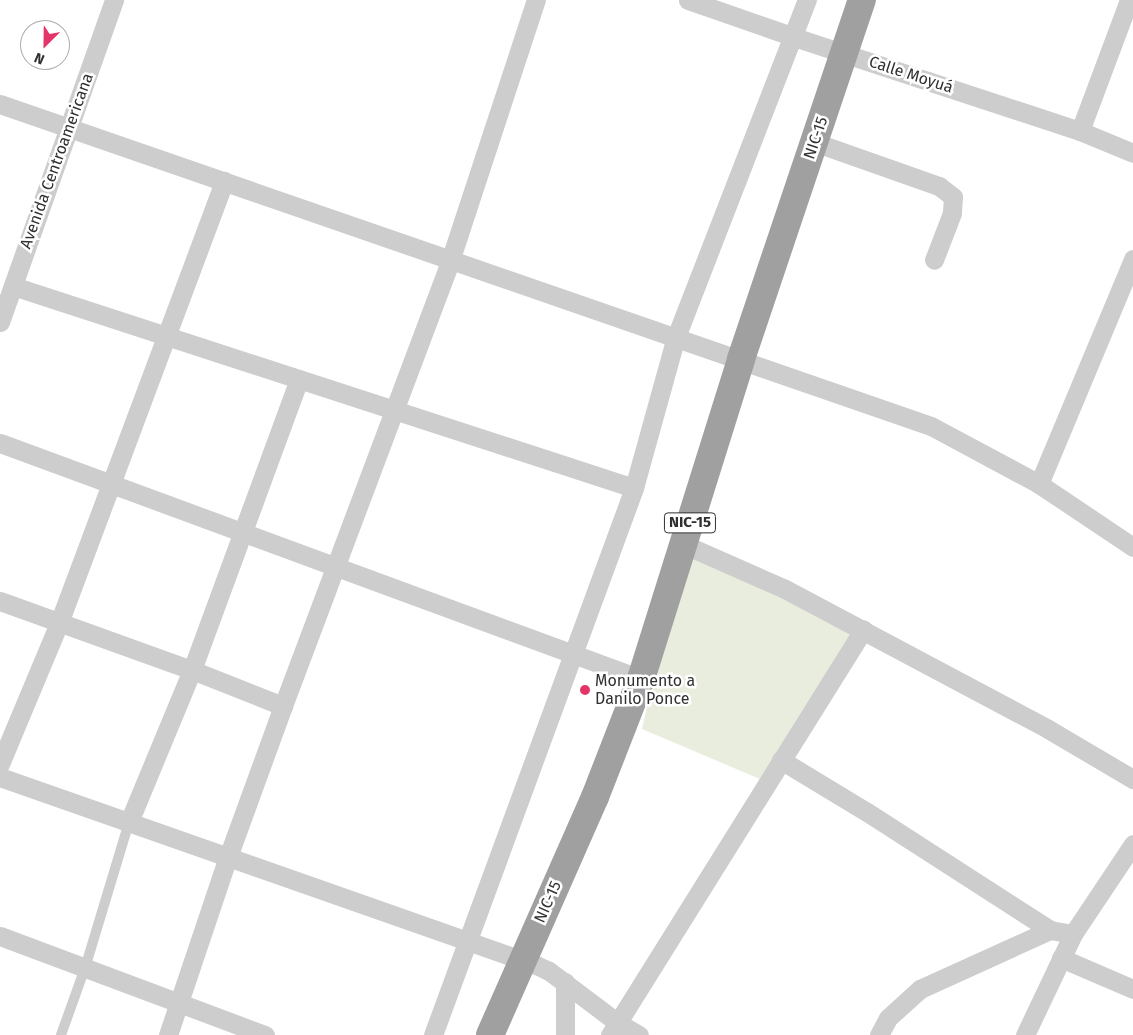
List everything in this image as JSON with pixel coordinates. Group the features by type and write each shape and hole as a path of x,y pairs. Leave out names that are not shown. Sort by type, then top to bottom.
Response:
{"highway":[{"name":"NIC-15","path":"490,1035 595,797 641,680 741,359 862,0"}],"street":[{"name":"Avenida Centroamericana","path":"0,322 114,0"},
{"path":"168,1035 177,1002 228,857 451,258 536,0"},
{"name":"Calle Moyuá","path":"688,0 1080,131 1133,153"},
{"path":"433,1035 634,488 676,337 807,0"},
{"path":"1080,131 1129,0"},
{"path":"0,104 451,258 932,426 1040,484 1133,547"},
{"path":"814,142 939,186 953,197 952,213 934,260"},
{"path":"0,764 59,623 224,181"},
{"path":"1040,484 1133,259"},
{"path":"13,286 634,488"},
{"path":"129,822 192,670 299,379"},
{"path":"0,443 641,680"},
{"path":"683,544 785,589 1048,729 1133,779"},
{"path":"0,602 192,670 283,706"},
{"path":"614,1029 780,760 863,630"},
{"path":"780,760 867,812 1050,930 1073,934"},
{"path":"0,778 522,959 549,971 566,982 614,1029 640,1035"},
{"path":"1025,1035 1073,934 1133,844"},
{"path":"879,1035 888,1018 920,988 1050,930"},
{"path":"0,936 265,1035"},
{"path":"1061,958 1133,989"},
{"path":"565,1035 566,982"}],"lane":[{"path":"62,1035 85,968 129,822"}],"shaded area":[{"path":"683,544 863,630 767,782 642,729"}],"place":[{"name":"Monumento a Danilo Ponce","path":"585,690"}]}
